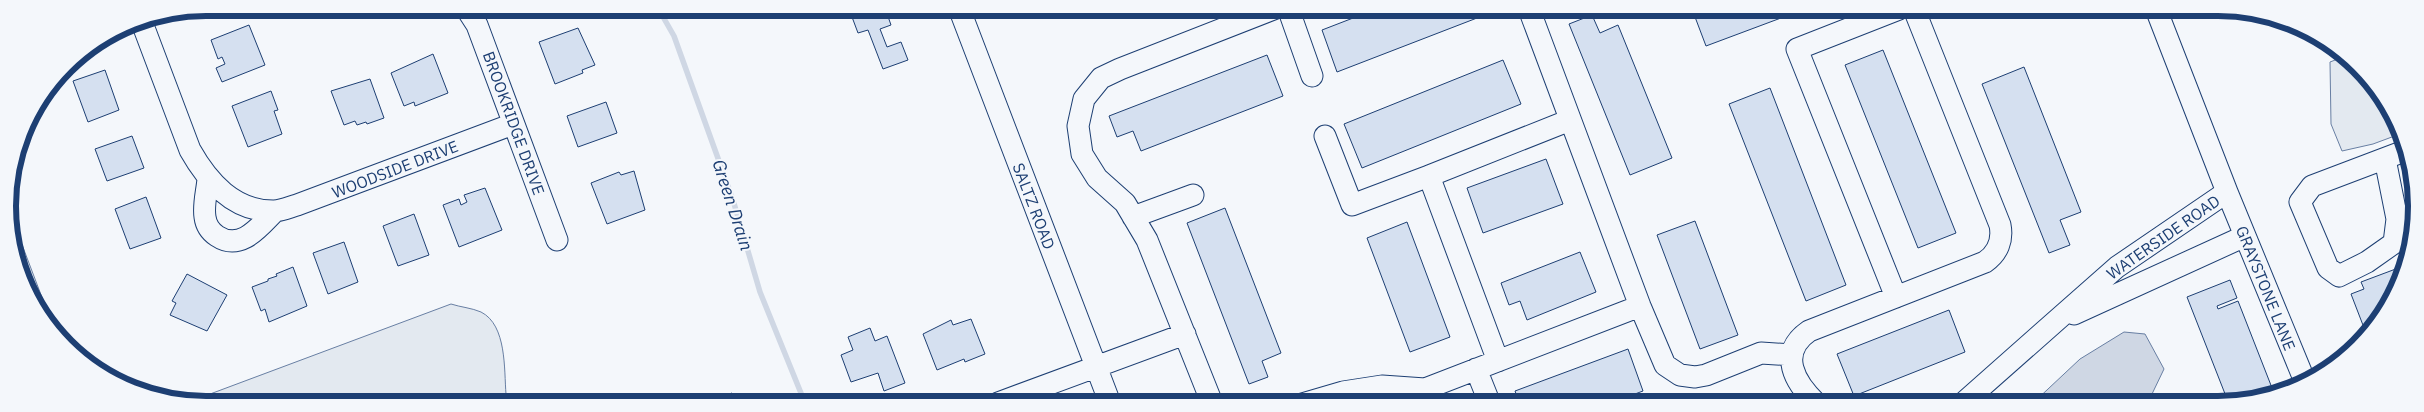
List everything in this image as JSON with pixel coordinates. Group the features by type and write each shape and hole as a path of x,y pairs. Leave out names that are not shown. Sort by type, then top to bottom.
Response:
{"street":[{"name":"BROOKRIDGE DRIVE","path":"471,16 477,25 557,240"},
{"name":"SALTZ ROAD","path":"962,16 1107,396"},
{"path":"1209,396 1147,240 1125,203 1097,178 1082,154 1078,126 1084,99 1101,78 1256,16"},
{"path":"1291,16 1312,76"},
{"path":"1532,16 1640,306 1661,358 1669,369 1680,375 1695,377 1706,375 1761,353 1792,354"},
{"path":"1881,16 1797,49 1896,297"},
{"path":"1810,396 1794,373 1792,354 1796,340 1809,331 1985,262 1998,248 2001,233 1917,16"},
{"name":"GRAYSTONE LANE","path":"2159,16 2227,192 2303,376"},
{"name":"WOODSIDE DRIVE","path":"143,27 190,150 208,179 233,200 254,208 275,211 297,205 513,124"},
{"path":"1325,136 1352,205 1570,120"},
{"path":"2385,158 2397,219 2394,243 2367,262 2339,276 2328,268 2300,202 2312,186 2385,158 2400,153"},
{"path":"1429,176 1498,361"},
{"name":"WOODSIDE DRIVE","path":"208,179 205,218 208,226 219,238 237,241 248,237 275,211"},
{"name":"WATERSIDE ROAD","path":"1971,396 2117,267 2227,192"},
{"path":"1133,217 1193,195"},
{"name":"WATERSIDE ROAD","path":"2056,322 2245,236"},
{"path":"1329,396 1382,386 1425,390 1640,306"},
{"path":"1017,396 1185,334"},
{"path":"1476,370 1487,396"}],"shaded area":[{"path":"2338,59 2369,90 2394,136 2373,144 2342,151 2331,124 2330,62"},
{"path":"19,237 46,307 26,267"},
{"path":"451,304 481,312 496,327 500,337 504,361 506,394 511,396 206,396"},
{"path":"2124,332 2145,334 2164,369 2152,394 2147,396 2041,396 2080,359"}],"building":[{"path":"888,16 891,25 880,29 887,47 901,42 908,60 883,69 868,30 858,33 852,17"},
{"path":"1358,16 1476,16 1477,18 1337,72 1322,30"},
{"path":"1592,16 1600,33 1618,25 1672,158 1630,175 1569,24"},
{"path":"1695,16 1786,16 1706,46"},
{"path":"249,25 265,65 222,82 216,68 225,64 222,57 218,59 211,40"},
{"path":"578,28 595,65 582,70 583,73 555,84 539,42"},
{"path":"1883,50 1956,233 1918,248 1845,65"},
{"path":"433,54 448,93 415,106 414,102 404,106 391,73"},
{"path":"1267,55 1283,96 1141,151 1133,131 1117,137 1109,116"},
{"path":"1503,60 1521,104 1362,168 1344,124"},
{"path":"2024,67 2081,212 2060,220 2070,245 2049,253 1982,84"},
{"path":"105,70 119,110 88,122 73,81"},
{"path":"370,79 384,118 367,124 366,122 357,125 355,121 344,125 331,91"},
{"path":"1770,88 1846,285 1806,301 1729,104"},
{"path":"271,91 278,110 274,111 282,134 248,147 232,106"},
{"path":"606,102 617,133 578,147 567,116"},
{"path":"132,136 144,168 107,181 95,149"},
{"path":"1546,159 1563,204 1483,233 1467,188"},
{"path":"634,171 645,210 607,224 591,183 619,172 621,175"},
{"path":"485,188 502,230 459,247 443,205 459,199 461,205 467,202 464,195"},
{"path":"146,197 161,238 130,249 115,209"},
{"path":"1225,208 1281,353 1262,361 1268,377 1249,384 1187,223"},
{"path":"414,214 429,255 398,266 383,226"},
{"path":"1695,221 1738,335 1700,349 1657,235"},
{"path":"1407,222 1450,337 1410,352 1367,238"},
{"path":"344,242 358,282 328,294 313,253"},
{"path":"1580,252 1596,292 1527,320 1520,301 1509,305 1501,283"},
{"path":"293,267 307,306 269,322 265,309 261,311 252,287 268,281 268,279 277,276 276,274"},
{"path":"2397,268 2382,301 2364,328 2351,294 2364,289 2361,282"},
{"path":"187,274 227,295 207,331 170,315 176,303 172,301"},
{"path":"2230,280 2237,298 2217,306 2218,309 2238,301 2272,388 2226,395 2187,297"},
{"path":"1949,310 1965,352 1854,396 1837,354"},
{"path":"971,319 985,354 965,362 964,359 937,370 923,334 951,320 953,325"},
{"path":"870,328 875,341 887,336 905,383 884,391 878,373 851,382 841,355 853,350 848,337"},
{"path":"1628,349 1643,391 1630,396 1517,396 1515,391"}],"waterway":[{"name":"Green Drain","path":"663,16 674,36 733,200 760,292 802,396"}]}
